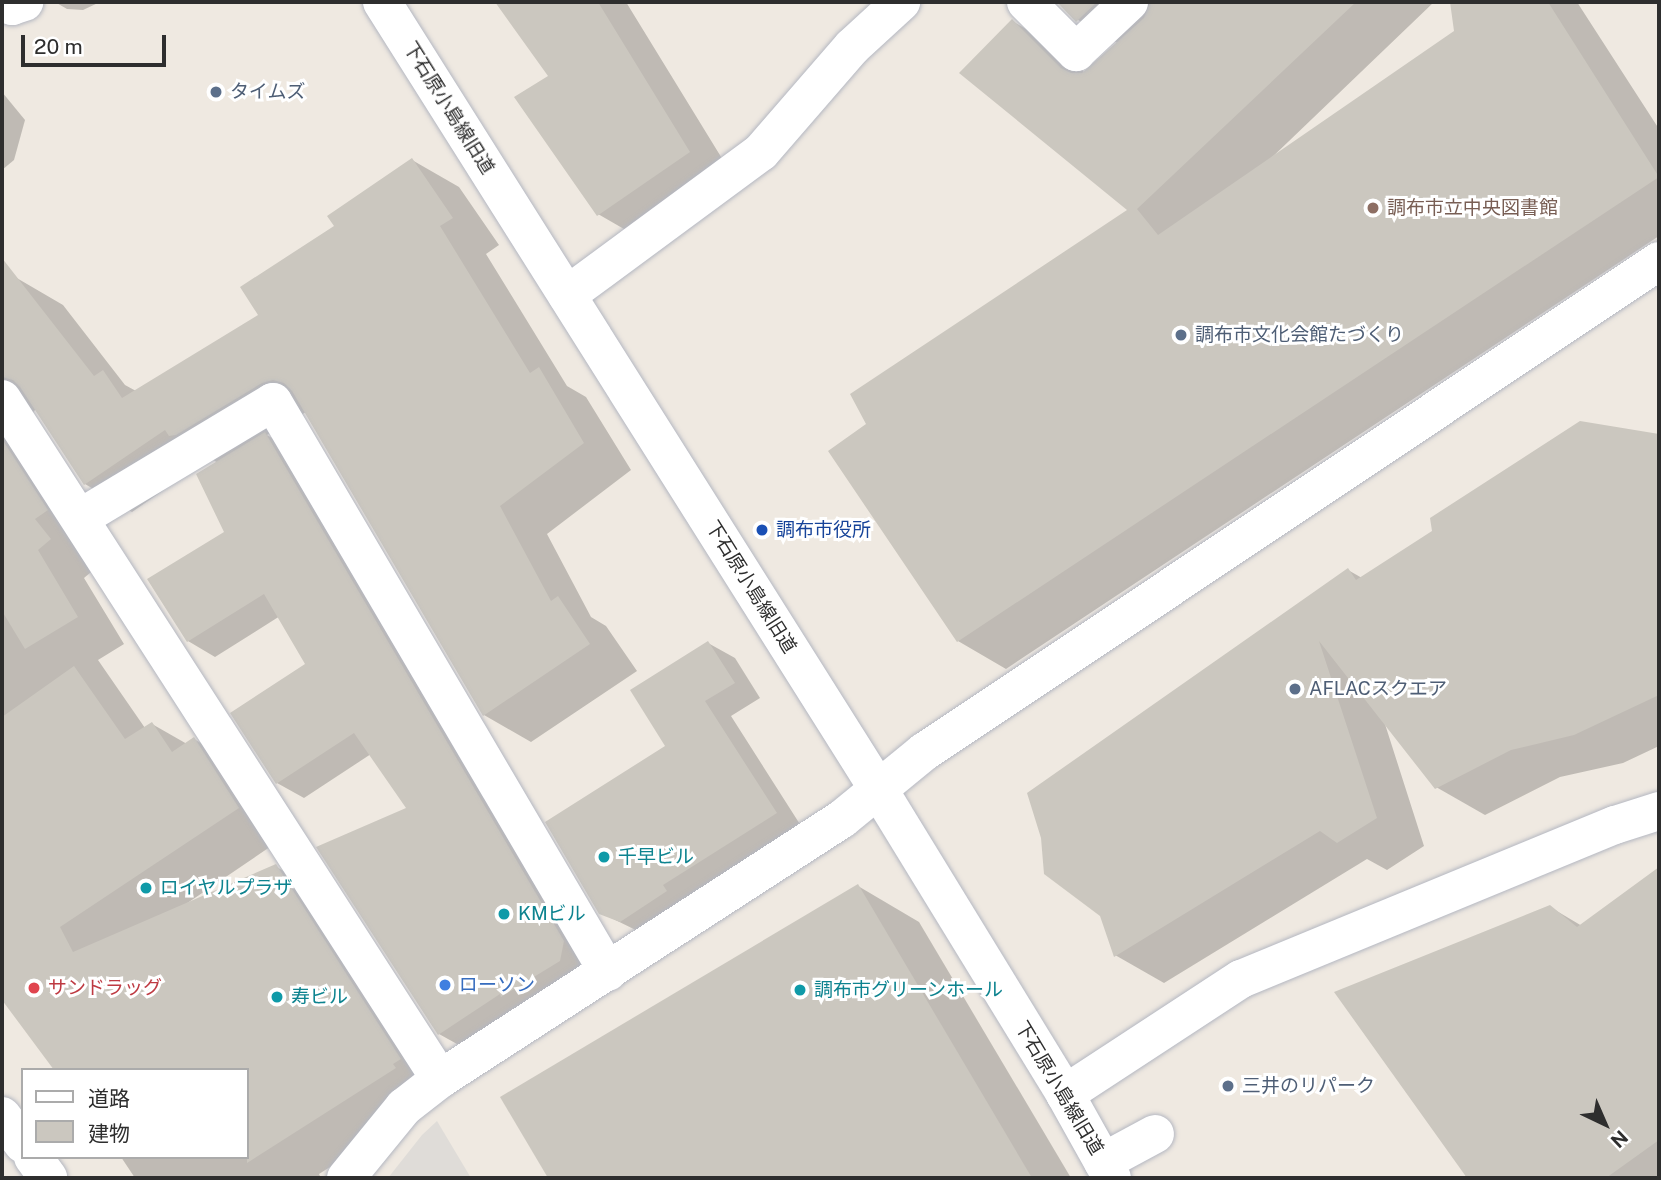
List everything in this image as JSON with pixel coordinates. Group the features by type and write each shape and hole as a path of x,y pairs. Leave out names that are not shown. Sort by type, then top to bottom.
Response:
{"street":[{"path":"4,2 12,6 24,2"},
{"name":"下石原小島線旧道","path":"382,2 877,787 1065,1094 1107,1170"},
{"path":"852,47 860,2"},
{"path":"567,295 761,152 852,47 901,2"},
{"path":"1026,2 1076,52 1129,2"},
{"path":"346,1178 404,1107 440,1079 842,819 877,787 924,751 1659,261"},
{"path":"2,399 440,1079"},
{"path":"80,518 273,402 608,972"},
{"path":"1065,1094 1241,979 1615,825 1659,811"},
{"path":"2,1116 21,1141"},
{"path":"1107,1170 1155,1134"},
{"path":"34,1159 48,1178"}],"shaded area":[{"path":"437,1121 471,1178 388,1178 422,1135"}],"building":[{"path":"495,2 598,2 690,152 597,216 514,97 548,76"},
{"path":"1057,2 1097,2 1076,22"},
{"name":"調布市文化会館たづくり","path":"1150,2 1356,2 1137,209 1158,235 1454,31 1450,2 1548,2 1659,177 957,642 828,451 866,424 850,394 1127,210 959,73 1012,19 1061,68 1071,73 1082,73 1144,18"},
{"path":"412,158 453,218 440,226 530,373 539,367 584,443 500,506 551,601 558,596 590,644 483,716 292,391 284,383 273,380 262,383 176,435 169,436 165,430 84,485 20,387 13,380 2,377 2,258 94,376 103,370 122,398 258,315 240,287 334,226 327,216"},
{"name":"AFLACスクエア","path":"1580,421 1659,434 1659,695 1574,735 1511,750 1435,789 1319,641 1377,818 1337,843 1320,831 1114,957 1100,916 1044,874 1041,838 1027,793 1348,568 1356,580 1432,531 1430,518"},
{"path":"265,432 564,941 560,961 501,997 500,994 438,1035 316,847 406,808 354,733 276,784 230,713 305,664 264,594 187,642 147,579 224,532 196,474"},
{"path":"2,439 48,510 35,519 51,539 38,550 78,617 25,649 2,611"},
{"path":"708,641 735,683 705,701 777,813 663,885 667,891 620,922 599,914 545,822 665,746 630,690"},
{"path":"74,666 125,739 152,722 172,752 194,737 239,808 60,927 73,952 276,864 401,1059 393,1064 396,1068 247,1163 248,1068 53,1068 2,1000 2,717"},
{"path":"1659,867 1659,1140 1606,1178 1467,1178 1334,992 1550,905 1577,927"},
{"name":"調布市グリーンホール","path":"858,884 1032,1178 548,1178 500,1097"}],"place":[{"name":"タイムズ","path":"216,92"},
{"name":"調布市立中央図書館","path":"1373,208"},
{"name":"調布市文化会館たづくり","path":"1181,335"},
{"name":"調布市役所","path":"762,530"},
{"name":"AFLACスクエア","path":"1295,689"},
{"name":"千早ビル","path":"604,857"},
{"name":"ロイヤルプラザ","path":"146,888"},
{"name":"KMビル","path":"504,914"},
{"name":"ローソン","path":"445,985"},
{"name":"サンドラッグ","path":"34,988"},
{"name":"調布市グリーンホール","path":"800,990"},
{"name":"寿ビル","path":"277,997"},
{"name":"三井のリパーク","path":"1228,1086"}]}
